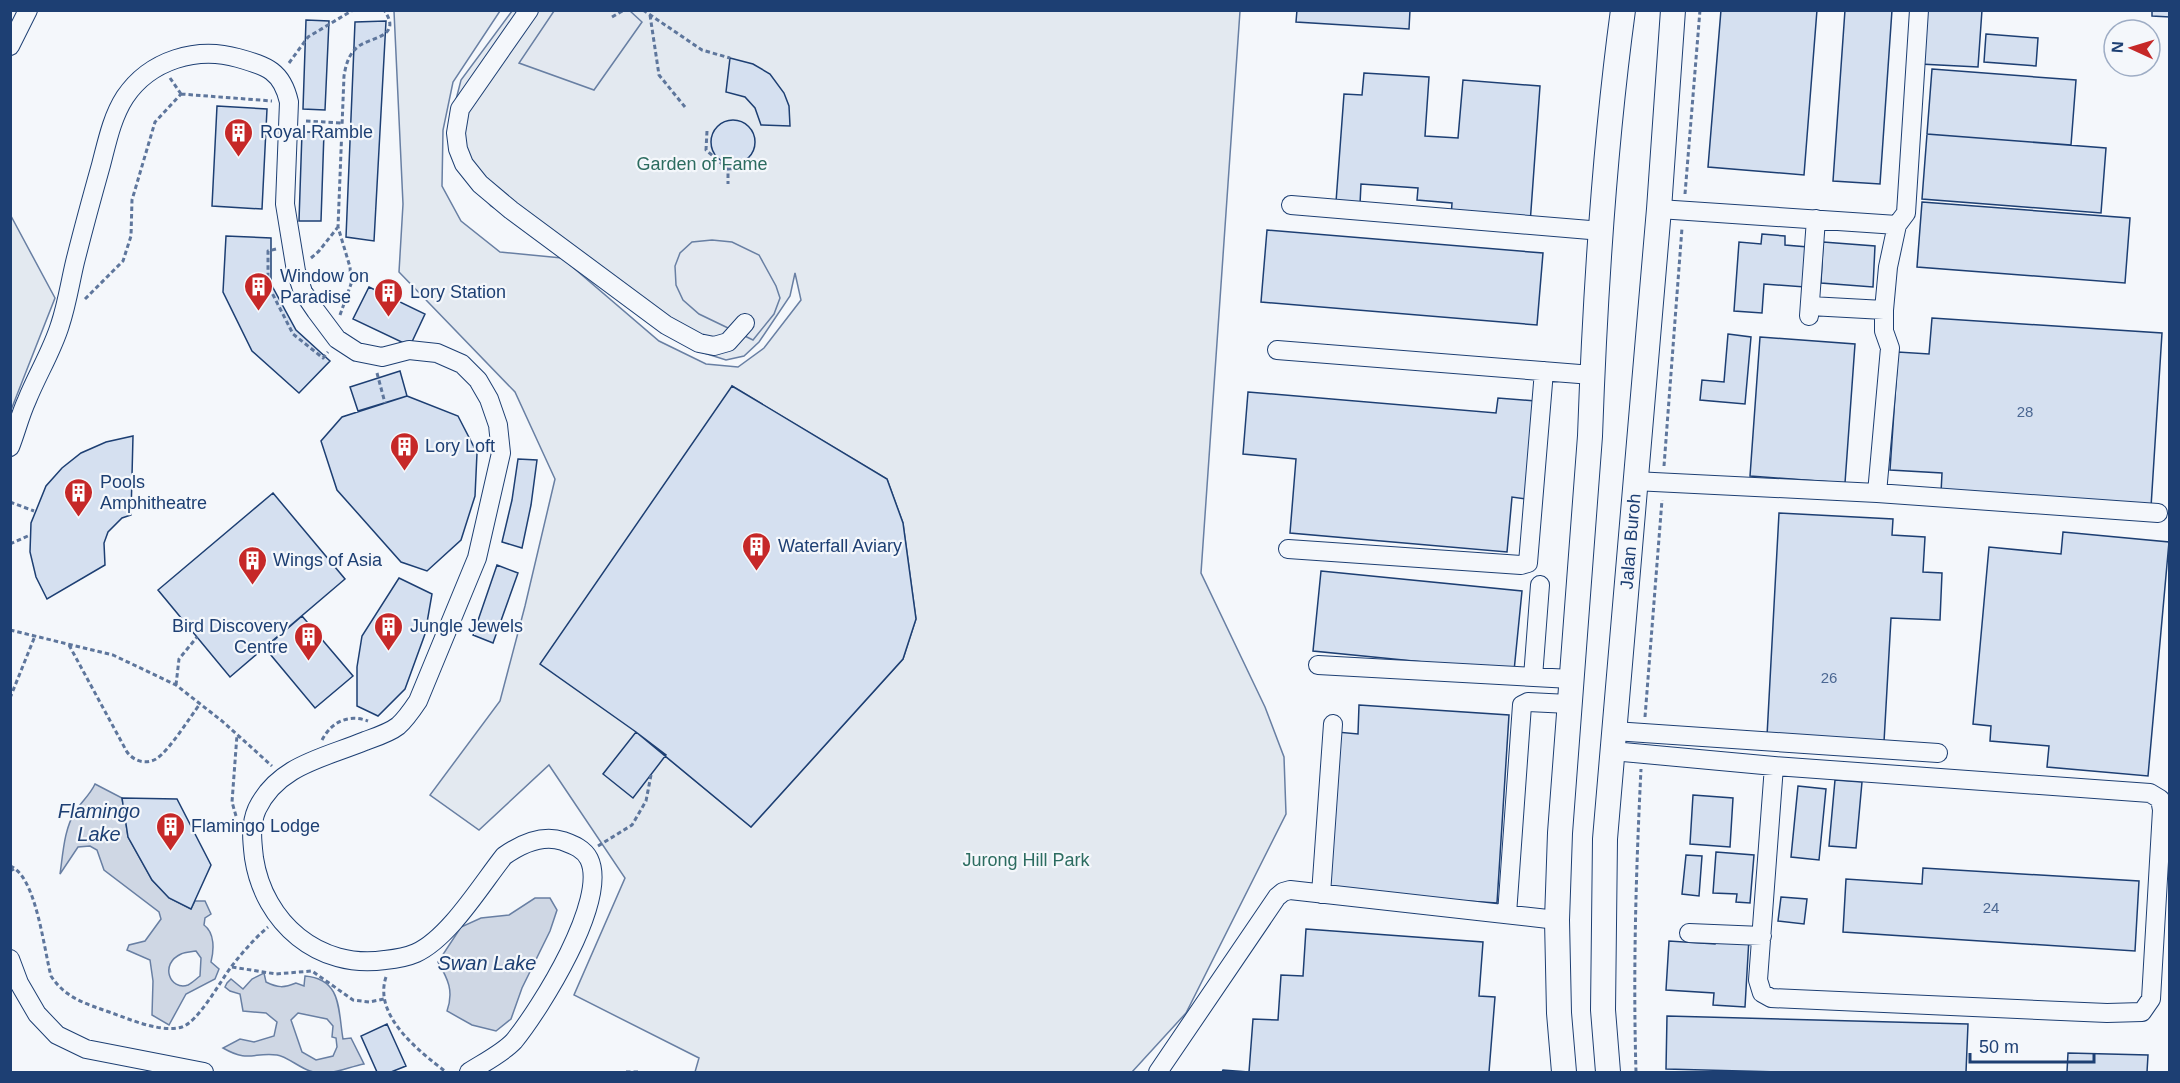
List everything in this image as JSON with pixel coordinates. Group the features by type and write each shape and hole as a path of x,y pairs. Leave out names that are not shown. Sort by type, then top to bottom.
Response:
{"main road":[{"path":"1564,1072 1559,1013 1557,920 1560,833 1590,436 1616,10"},
{"path":"1613,88 1623,10"},
{"name":"Jalan Buroh","path":"1608,1072 1603,1010 1605,839 1674,16"}],"street":[{"path":"10,46 28,10"},
{"path":"529,10 460,109 456,133 458,149 464,164 480,184 511,210 666,325 699,342 714,345 728,342 745,323"},
{"path":"1877,493 1890,348 1884,332 1884,310 1888,267 1897,225 1906,213 1918,10"},
{"path":"10,447 27,400 60,326 85,221 112,123 126,96 150,72 176,58 204,52 262,64 272,70 281,79 286,90 289,111 285,204 296,271 303,292 339,340 357,352 382,357 409,350 437,353 462,364 478,380 489,399 498,425 501,453 477,558 422,692 409,715 383,735 320,759 300,764 283,775 257,808 251,828 256,873 269,901 292,933 309,945 336,958 366,963 416,954 436,941 504,856 516,848 533,840 546,838 570,844 585,853 592,870 590,897 583,923 551,988 512,1043 469,1072"},
{"path":"1291,206 1602,231"},
{"path":"1659,209 1897,225"},
{"path":"1816,219 1810,311 1884,310"},
{"path":"1276,350 1592,375"},
{"path":"1288,549 1521,565 1528,563 1544,371"},
{"path":"1634,481 1877,493 2158,513"},
{"path":"1533,676 1540,585"},
{"path":"1318,665 1571,679"},
{"path":"1507,914 1520,709 1528,702 1569,704"},
{"path":"1321,894 1333,724"},
{"path":"1613,741 1643,733 1938,753"},
{"path":"1613,741 1642,754 1774,766 2150,793 2160,799 2162,810 2151,999 2142,1012 2107,1014 1771,998 1762,993 1758,980 1774,766"},
{"path":"1158,1072 1276,897 1283,892 1290,890 1557,920"},
{"path":"1689,933 1762,936"},
{"path":"10,959 19,983 37,1014 57,1035 86,1049 204,1072"}],"path":[{"path":"281,79 292,56 308,38 353,10"},
{"path":"333,333 351,284 350,267 338,227 346,64 360,45 379,39 388,30 389,18 384,10"},
{"path":"612,17 624,10"},
{"path":"644,10 702,50 729,58"},
{"path":"1643,733 1700,10"},
{"path":"650,15 659,75 685,107"},
{"path":"170,78 181,94 289,111 342,123"},
{"path":"84,301 123,261 131,236 132,200 155,122 181,94"},
{"path":"706,131 706,150 728,169 749,167"},
{"path":"728,169 728,184"},
{"path":"296,271 319,251 338,227"},
{"path":"268,251 268,285 293,333 323,357"},
{"path":"382,357 377,372 385,403"},
{"path":"10,502 34,511"},
{"path":"10,544 30,535"},
{"path":"10,630 113,655 176,685 283,775"},
{"path":"10,698 35,636"},
{"path":"176,685 179,659 197,637"},
{"path":"69,645 127,753 137,761 150,761 161,754 200,704"},
{"path":"237,735 232,802 237,818 251,828"},
{"path":"1636,1072 1634,896 1642,754"},
{"path":"585,853 632,825 646,801 651,775"},
{"path":"10,866 16,867 26,880 32,894 51,976 58,987 68,996 145,1025 174,1028 186,1026 191,1022 254,939 279,917"},
{"path":"10,871 16,867"},
{"path":"392,960 384,984 384,999 388,1012 416,1049 446,1072"},
{"path":"231,967 276,974 312,971 353,1000 369,1002 384,999"},
{"path":"626,1072 639,1072"}],"green space":[{"name":"Jurong Hill Park","path":"394,11 500,11 453,82 443,130 442,186 461,221 500,252 562,258 659,341 706,364 738,367 764,348 801,300 795,273 790,296 759,342 744,356 726,360 698,351 562,248 491,206 462,171 449,127 461,80 512,11 1240,11 1201,573 1265,707 1284,757 1286,814 1186,1013 1132,1072 695,1072 699,1058 574,995 625,878 549,765 479,830 430,795 500,701 555,479 515,392 399,272 403,204","holes":["732,386 887,479 903,523 916,619 903,659 751,827 636,732"]},
{"path":"10,216 55,298 11,410"}],"shaded area":[{"path":"554,11 630,11 642,22 594,90 519,63"},
{"path":"712,240 732,242 759,255 776,286 780,298 774,314 753,340 699,314 683,300 676,285 675,266 680,253 692,242"}],"water":[{"name":"Flamingo Lake","path":"95,784 122,798 128,837 152,880 169,898 191,909 195,901 205,901 211,914 205,918 204,925 212,937 211,962 219,969 215,979 186,994 169,1025 152,1015 153,981 150,960 127,950 129,945 145,941 161,919 159,912 104,870 97,850 90,846 78,847 60,874 68,826 75,812","holes":["196,951 201,958 200,976 188,985 182,986 172,980 169,970 174,958 183,953"]},
{"name":"Swan Lake","path":"535,898 550,898 557,910 550,931 522,988 511,1019 496,1031 472,1025 447,1011 450,997 449,985 438,962 461,927 481,918 509,915"},
{"path":"264,973 266,982 278,986 296,983 304,986 305,976 317,978 326,983 332,990 339,1007 343,1039 351,1038 364,1064 331,1073 317,1073 281,1056 269,1054 245,1056 223,1048 240,1039 254,1042 274,1036 277,1022 266,1013 243,1011 240,994 225,987 231,979 243,989 252,979","holes":["298,1013 327,1019 333,1026 332,1037 336,1038 337,1047 333,1056 316,1060 302,1052 291,1020"]}],"building":[{"path":"1297,10 1410,10 1409,29 1296,22"},
{"path":"1721,10 1817,10 1804,175 1708,167"},
{"path":"1845,10 1892,10 1880,184 1833,181"},
{"path":"1924,10 1982,10 1978,67 1920,64"},
{"path":"2152,10 2170,10 2170,17 2152,16"},
{"path":"306,20 329,21 325,110 303,109"},
{"path":"386,21 374,241 346,237 355,22"},
{"path":"1986,34 2038,38 2036,66 1984,62"},
{"path":"730,58 753,64 770,74 784,93 789,106 790,126 761,125 755,108 745,97 726,92"},
{"path":"1932,69 2076,80 2071,145 1927,134"},
{"path":"1364,73 1429,77 1425,136 1458,138 1463,80 1540,86 1530,224 1451,218 1452,203 1417,200 1418,188 1361,184 1360,204 1336,202 1344,94 1362,95"},
{"name":"Royal Ramble","path":"217,106 267,109 262,209 212,206"},
{"path":"733,120 742,121 749,126 754,133 754,151 749,158 742,163 733,164 724,163 717,158 712,151 711,142 712,133 717,126 724,121"},
{"path":"302,132 324,132 321,221 299,221"},
{"path":"1927,134 2106,148 2101,213 1922,199"},
{"path":"1922,202 2130,218 2125,283 1917,267"},
{"path":"1267,230 1543,253 1537,325 1261,302"},
{"path":"1762,234 1785,236 1785,245 1808,247 1805,287 1764,284 1762,313 1734,311 1739,242 1761,244"},
{"name":"Window on Paradise","path":"226,236 271,238 271,284 296,330 330,361 299,393 252,351 223,292"},
{"path":"1823,242 1875,246 1873,287 1821,283"},
{"name":"Lory Station","path":"369,287 425,314 410,346 353,319"},
{"path":"1932,318 2162,333 2151,507 1941,493 1942,473 1890,470 1898,352 1929,354"},
{"path":"1728,334 1751,337 1745,404 1700,400 1702,380 1724,382"},
{"path":"1760,337 1855,344 1845,483 1750,476"},
{"path":"400,371 407,396 358,411 350,387"},
{"name":"Waterfall Aviary","path":"732,386 887,479 903,523 916,619 903,659 751,827 636,732 540,664"},
{"path":"1248,392 1496,413 1498,398 1535,401 1526,499 1512,497 1507,552 1290,533 1296,459 1243,454"},
{"name":"Lory Loft","path":"407,396 458,416 477,453 475,496 461,540 427,571 401,562 337,490 321,441 342,417"},
{"name":"Pools Amphitheatre","path":"133,436 131,515 122,518 108,532 104,543 105,565 47,599 36,577 30,552 31,523 46,486 62,468 81,453 106,442"},
{"path":"518,459 537,460 522,548 502,542 512,500"},
{"name":"Wings of Asia","path":"273,493 345,579 230,677 158,590"},
{"path":"1779,513 1893,519 1892,535 1925,537 1923,572 1942,573 1940,620 1891,618 1884,742 1767,736"},
{"path":"2063,532 2169,542 2148,776 2047,767 2049,746 1990,741 1991,726 1973,724 1989,547 2061,554"},
{"path":"497,565 518,573 493,643 473,635"},
{"path":"1321,571 1522,591 1514,671 1313,651"},
{"name":"Jungle Jewels","path":"399,578 432,594 425,634 405,689 378,716 357,706 357,667 362,636"},
{"name":"Bird Discovery Centre","path":"302,616 353,676 315,708 265,648"},
{"path":"1359,705 1509,715 1497,903 1327,892 1337,732 1358,734"},
{"path":"636,732 666,755 633,798 603,774"},
{"path":"1835,780 1862,782 1856,848 1829,846"},
{"path":"1798,786 1826,789 1819,860 1791,857"},
{"path":"1693,795 1733,798 1730,847 1690,844"},
{"name":"Flamingo Lodge","path":"122,798 177,799 211,865 191,909 169,898 152,880 128,837"},
{"path":"1716,852 1754,855 1750,903 1736,902 1737,894 1713,893"},
{"path":"1686,855 1702,856 1699,896 1682,894"},
{"path":"1923,868 2139,881 2135,951 1843,932 1846,879 1922,884"},
{"path":"1781,897 1807,899 1804,924 1778,921"},
{"path":"1306,929 1483,942 1479,996 1495,997 1489,1072 1249,1072 1253,1019 1278,1020 1281,975 1303,976"},
{"path":"1715,936 1749,938 1745,1007 1713,1005 1714,993 1666,990 1669,941 1715,944"},
{"path":"1667,1016 1968,1024 1966,1072 1781,1072 1666,1069"},
{"path":"387,1024 406,1066 391,1072 377,1072 361,1036"},
{"path":"2068,1053 2148,1055 2147,1072 2067,1072"},
{"path":"1223,1070 1249,1072 1222,1072"}],"place":[{"name":"Royal Ramble","path":"239,158"},
{"name":"Window on Paradise","path":"259,312"},
{"name":"Lory Station","path":"389,318"},
{"name":"Lory Loft","path":"404,472"},
{"name":"Pools Amphitheatre","path":"79,518"},
{"name":"Waterfall Aviary","path":"757,572"},
{"name":"Wings of Asia","path":"252,586"},
{"name":"Jungle Jewels","path":"389,652"},
{"name":"Bird Discovery Centre","path":"309,662"},
{"name":"Flamingo Lodge","path":"170,852"}],"park label":[{"name":"Garden of Fame","path":"702,164"}]}
